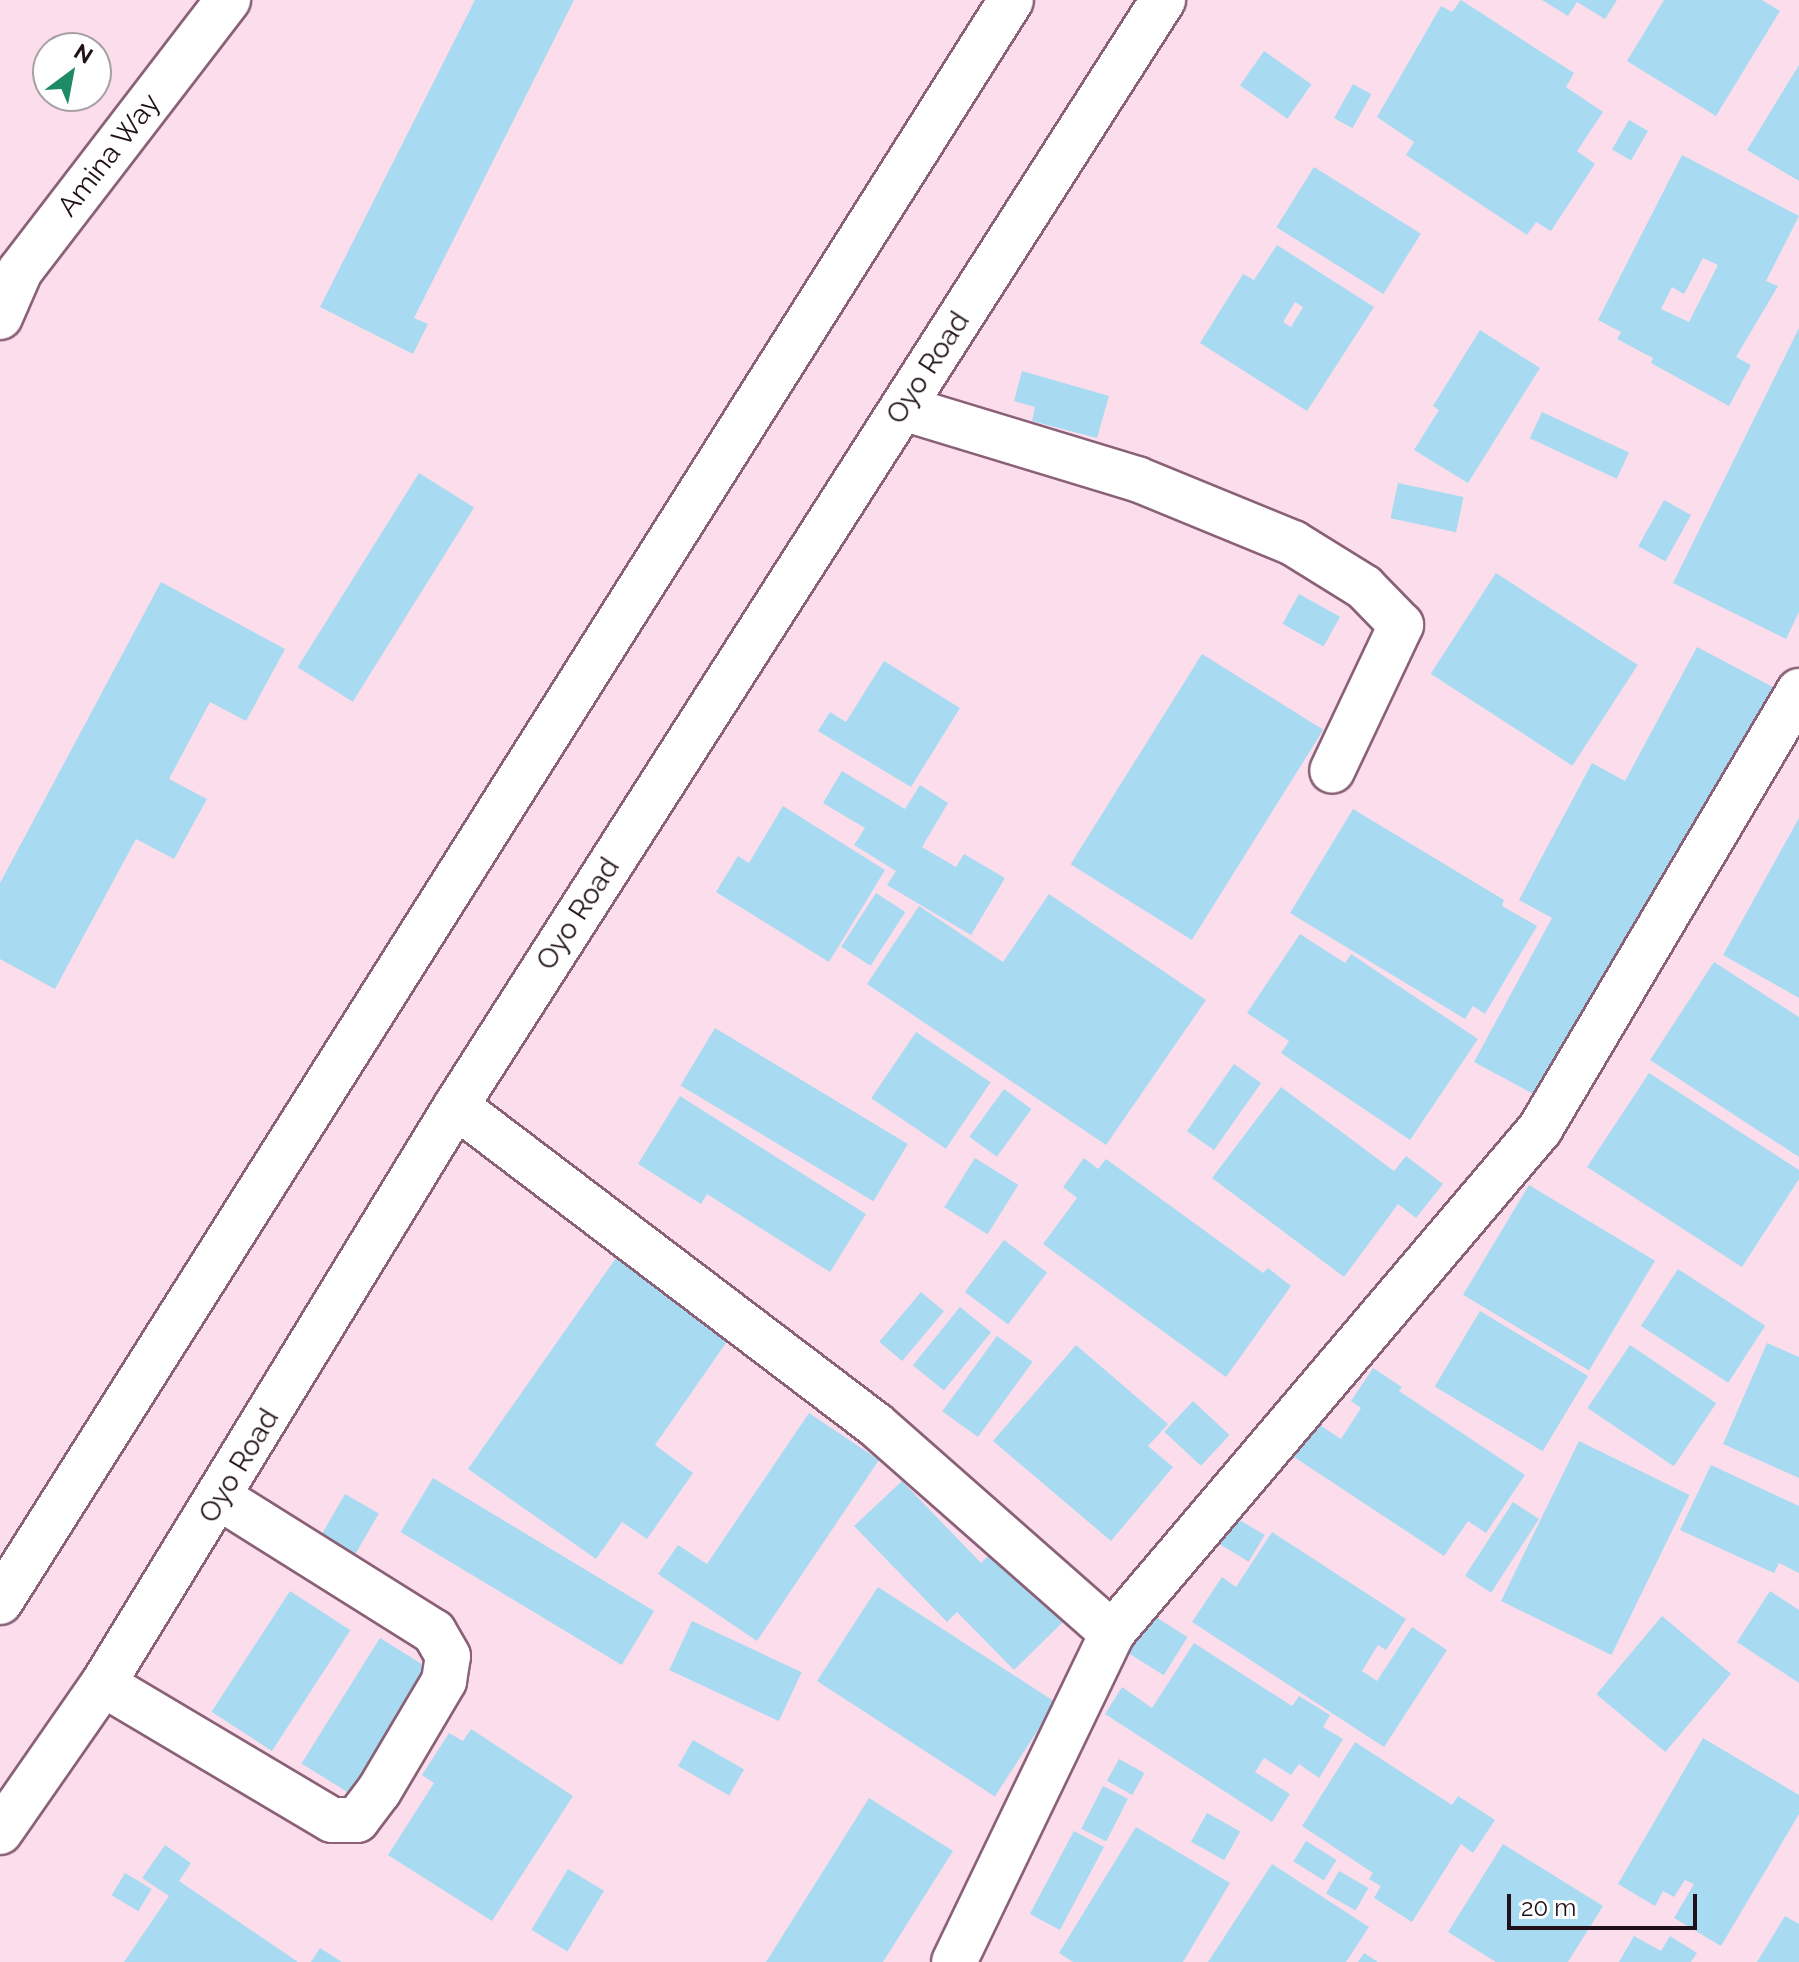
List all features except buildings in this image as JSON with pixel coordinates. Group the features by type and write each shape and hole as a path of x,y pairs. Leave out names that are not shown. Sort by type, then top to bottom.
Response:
{"main road":[{"name":"Amina Way","path":"0,317 20,271 228,0"},
{"path":"0,1602 1011,0"},
{"name":"Oyo Road","path":"0,1832 103,1684 220,1498 456,1106 1163,0"},
{"path":"903,408 1137,479 1293,543 1364,587 1401,625 1332,771"},
{"path":"954,1962 1112,1633 1540,1129 1799,691"},
{"path":"456,1106 876,1425 1112,1633"},
{"path":"103,1684 332,1820 357,1820 379,1791 444,1681 448,1656 434,1632 220,1498"}]}
